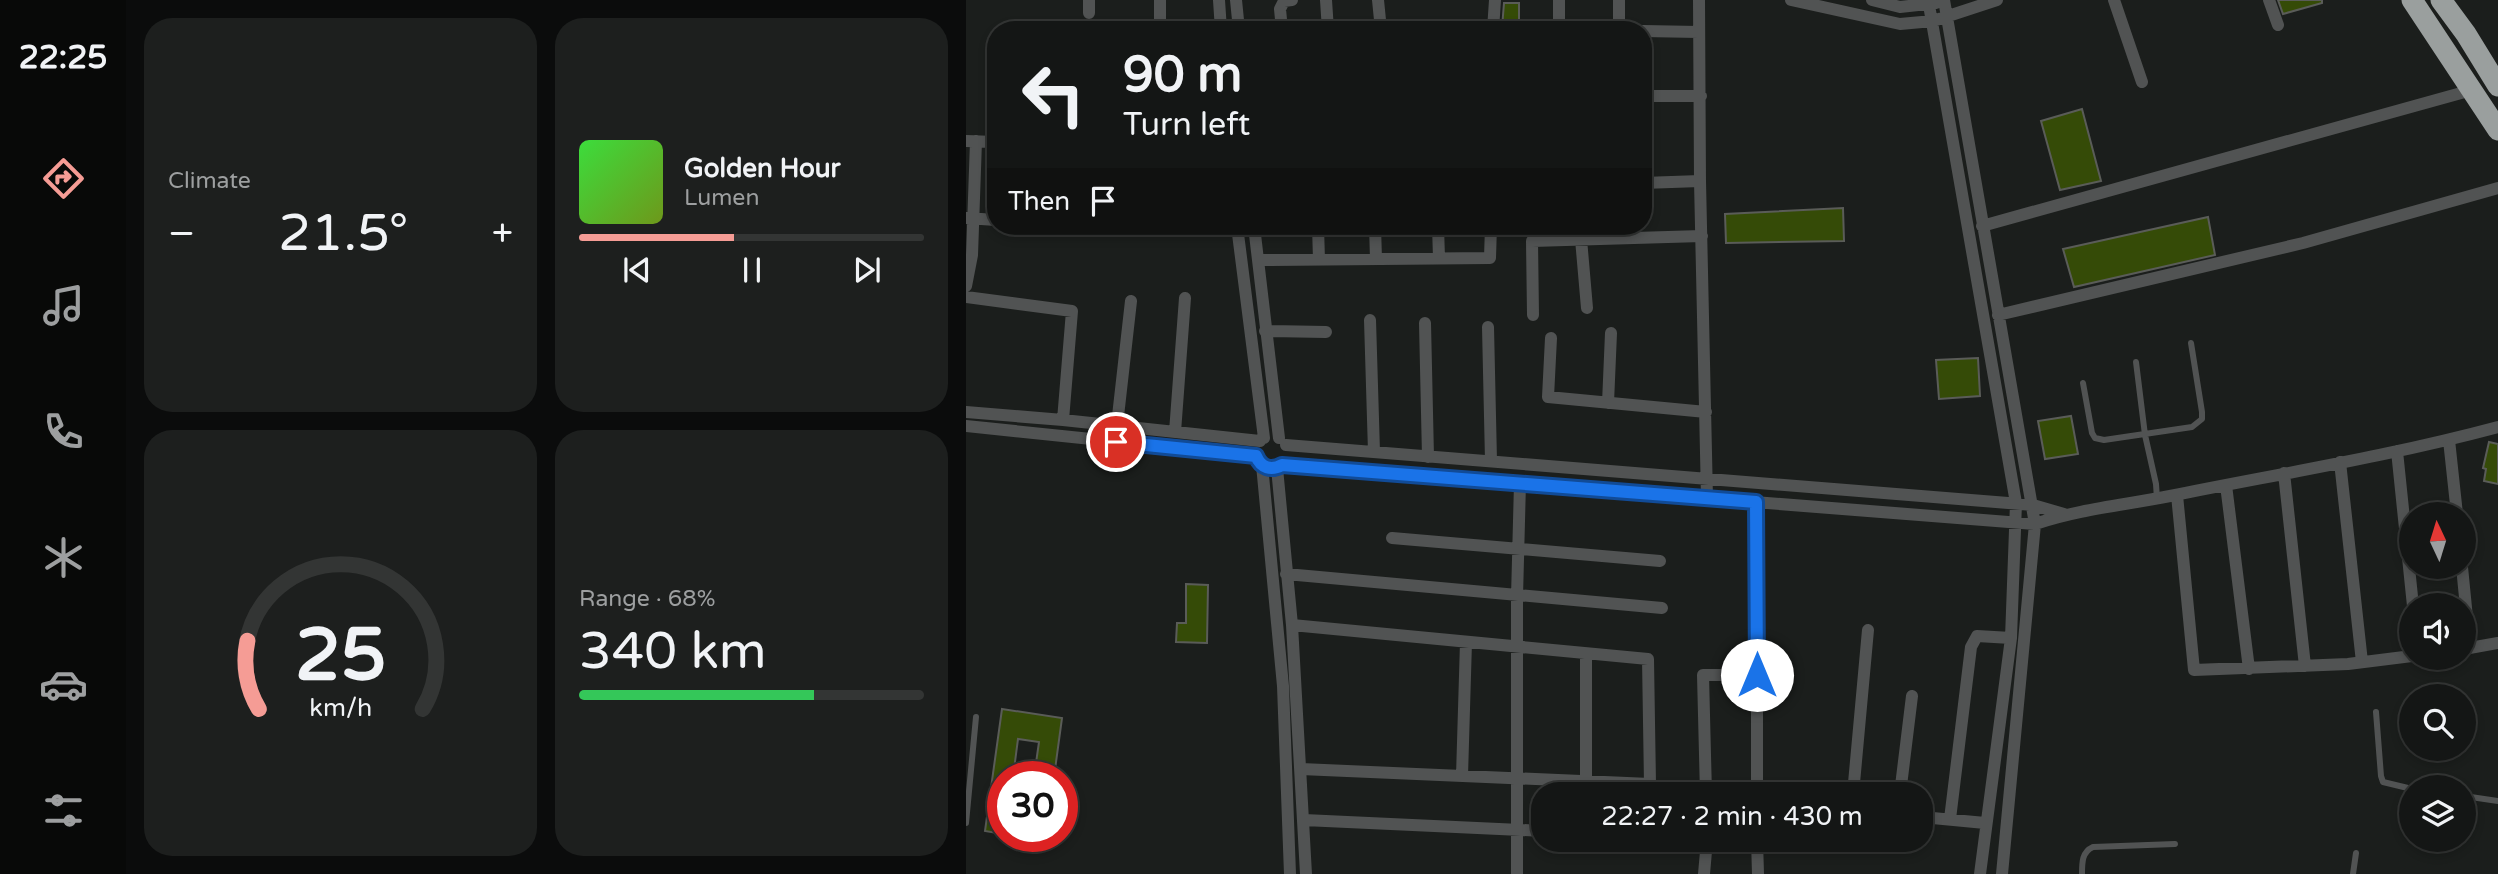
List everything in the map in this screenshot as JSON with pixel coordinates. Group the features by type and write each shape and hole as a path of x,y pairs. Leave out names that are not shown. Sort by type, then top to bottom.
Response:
{"highway":[{"path":"2412,0 2498,130"},
{"path":"2441,0 2498,86"}],"street":[{"path":"1160,0 1160,21"},
{"path":"1219,0 1220,21"},
{"path":"1237,0 1238,21"},
{"path":"1281,21 1280,9 1284,1 1292,0"},
{"path":"1326,0 1327,21"},
{"path":"1378,0 1380,21"},
{"path":"1493,21 1494,0"},
{"path":"1559,0 1559,21"},
{"path":"1619,0 1619,21"},
{"path":"1699,0 1707,498"},
{"path":"1791,0 1900,24 1933,21 1997,0"},
{"path":"1879,1 1900,7 1929,5 1945,0 1982,226 2033,505 2035,524 2002,874"},
{"path":"2114,0 2142,82"},
{"path":"2269,0 2278,26"},
{"path":"1929,5 2016,503 2011,638 1980,874"},
{"path":"1652,31 1699,32"},
{"path":"1982,226 2472,90"},
{"path":"1652,96 1701,96"},
{"path":"966,286 972,255 969,219 971,141"},
{"path":"1652,183 1700,181"},
{"path":"1998,315 2303,243 2498,188"},
{"path":"969,219 987,220"},
{"path":"1238,235 1262,440 1259,461 1283,686 1290,874"},
{"path":"1255,235 1265,331 1282,442 1287,456 1280,466 1306,874"},
{"path":"1318,235 1319,260"},
{"path":"1375,235 1376,259"},
{"path":"1438,235 1439,258"},
{"path":"1258,260 1490,258 1491,235"},
{"path":"1532,316 1532,241 1702,236"},
{"path":"1581,239 1587,308"},
{"path":"966,297 1072,311 1063,419"},
{"path":"1175,432 1185,298"},
{"path":"1117,425 1131,301"},
{"path":"1370,320 1374,452"},
{"path":"1424,323 1429,457"},
{"path":"1488,327 1491,461"},
{"path":"1265,331 1326,332"},
{"path":"1608,403 1611,333"},
{"path":"1551,338 1548,397 1706,412"},
{"path":"1988,349 2004,348"},
{"path":"966,412 1063,419 1429,457 2016,503 2064,514"},
{"path":"966,426 1259,461 1266,468 1280,466 1520,483 2035,524 2064,514 2157,499 2449,440 2498,427"},
{"path":"2449,440 2456,502"},
{"path":"2396,451 2412,593"},
{"path":"2340,462 2362,662"},
{"path":"2284,473 2305,666"},
{"path":"1517,874 1517,597 1520,483"},
{"path":"2226,485 2249,669"},
{"path":"2176,495 2194,670 2305,666 2399,658"},
{"path":"1756,502 1757,782"},
{"path":"1392,538 1660,561"},
{"path":"1286,573 1517,597 1662,608"},
{"path":"1292,625 1517,649 1648,659 1650,784 1301,769"},
{"path":"1854,782 1868,630"},
{"path":"1950,819 1971,647 1978,636 2011,638"},
{"path":"1462,776 1466,642"},
{"path":"2476,647 2498,643"},
{"path":"1586,654 1586,781"},
{"path":"1706,782 1703,675 1757,675"},
{"path":"1901,782 1912,696"},
{"path":"1933,818 1985,823"},
{"path":"1304,820 1531,831"},
{"path":"1704,874 1706,852"},
{"path":"1757,852 1758,874"}],"lane":[{"path":"2083,383 2095,438 2104,440 2192,427 2202,419 2191,343"},
{"path":"2136,362 2145,435 2157,499"},
{"path":"2376,712 2381,776 2383,782 2399,786"},
{"path":"966,823 976,718"},
{"path":"2476,798 2498,801"},
{"path":"2082,874 2084,855 2093,846 2175,844"},
{"path":"2353,874 2356,853"}],"building":[{"path":"2278,0 2322,0 2322,3 2283,14"},
{"path":"1504,3 1519,3 1519,21 1503,21"},
{"path":"2082,109 2101,181 2060,190 2041,121"},
{"path":"1843,208 1844,241 1726,243 1725,214"},
{"path":"2208,217 2215,255 2074,287 2063,249"},
{"path":"1978,358 1980,396 1939,399 1936,360"},
{"path":"2071,416 2078,454 2045,459 2038,421"},
{"path":"2489,442 2498,444 2498,484 2484,481 2486,469 2483,468"},
{"path":"1186,584 1208,585 1207,643 1176,642 1177,623 1186,623"},
{"path":"1002,709 1062,718 1056,761 1036,761 1039,742 1018,739 1015,761 995,761"}],"route":[{"path":"1116,442 1256,456 1266,468 1282,465 1756,502 1757,675"}]}
